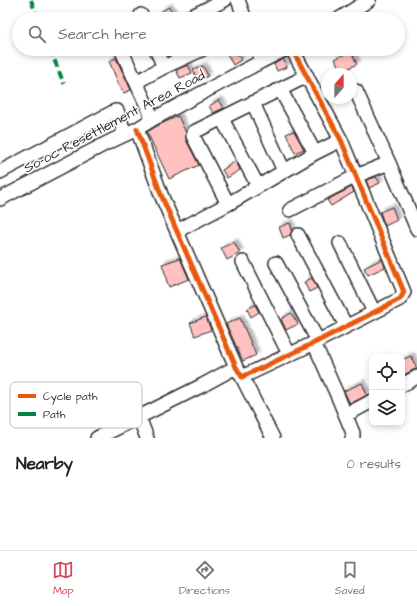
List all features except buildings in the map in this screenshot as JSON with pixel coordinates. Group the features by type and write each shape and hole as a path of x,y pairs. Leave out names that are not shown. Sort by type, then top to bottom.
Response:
{"street":[{"path":"200,12 225,0"},
{"path":"238,0 242,12"},
{"path":"350,12 369,0"},
{"path":"124,56 153,119"},
{"path":"159,56 164,67"},
{"path":"136,82 185,56"},
{"name":"So-oc Resettlement Area Road","path":"0,199 153,119 257,56"},
{"path":"142,416 203,385 289,354 316,342 400,299 404,292 341,140 296,56"},
{"path":"228,204 194,136 194,132 307,76"},
{"path":"280,89 315,153"},
{"path":"357,93 389,162 417,229"},
{"path":"253,103 284,171"},
{"path":"0,172 115,111 118,113 131,131 162,197 239,372 273,438"},
{"path":"222,119 258,186"},
{"path":"177,231 228,204 315,153 341,140"},
{"path":"290,210 356,176 389,162"},
{"path":"298,235 346,326"},
{"path":"340,243 374,312"},
{"path":"243,262 289,354"},
{"path":"276,263 316,342 353,433 352,438"},
{"path":"405,383 417,377"},
{"path":"346,415 369,403"},
{"path":"142,425 147,438"},
{"path":"97,438 117,428"}],"marked path":[{"path":"31,0 35,12"},
{"path":"53,56 64,84"}],"cycle path":[{"path":"137,129 162,197 236,367 242,377 314,343 400,299 404,292 341,140 296,56"}]}
